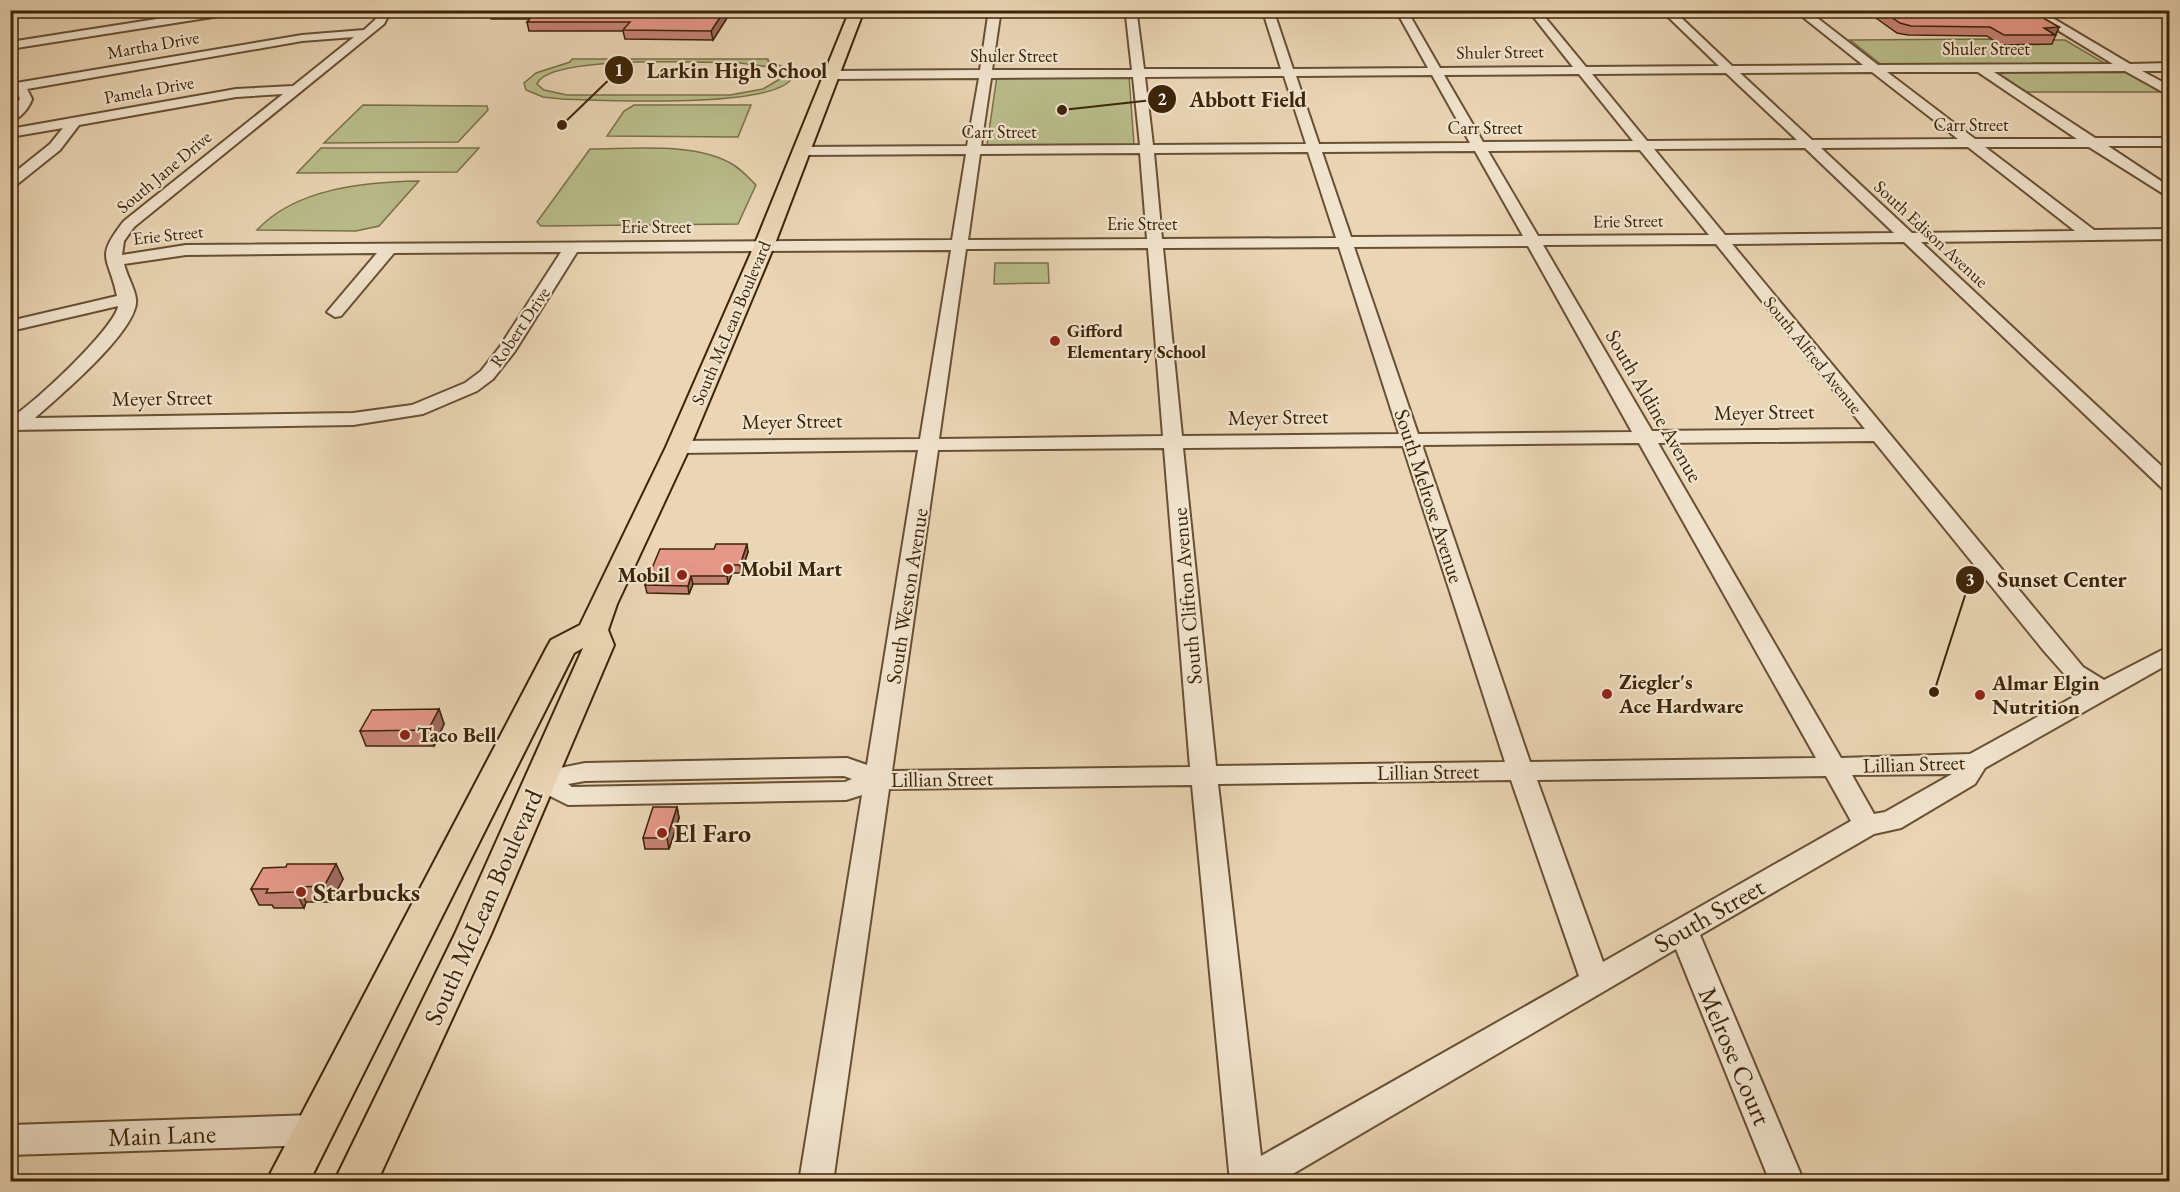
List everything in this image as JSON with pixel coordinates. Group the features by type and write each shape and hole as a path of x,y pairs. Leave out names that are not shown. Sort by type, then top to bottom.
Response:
{"main road":[{"name":"South McLean Boulevard","path":"287,1182 562,647 593,630 603,604 678,447 764,246 856,12"},
{"name":"South McLean Boulevard","path":"355,1182 473,934 599,645 593,630"}],"street":[{"path":"10,46 238,10"},
{"name":"South Jane Drive","path":"115,261 115,243 129,224 367,33 380,22 386,10"},
{"path":"856,12 1479,10"},
{"name":"South Alfred Avenue","path":"1533,10 1878,435 2072,669 2102,689"},
{"name":"South Edison Avenue","path":"1666,10 2169,485"},
{"path":"1799,10 2090,235"},
{"path":"2030,10 2169,92"},
{"name":"South Clifton Avenue","path":"1132,11 1147,149 1204,776 1247,1181"},
{"name":"South Melrose Avenue","path":"1268,11 1520,770 1595,980"},
{"name":"South Aldine Avenue","path":"1401,11 1867,825"},
{"name":"South Weston Avenue","path":"816,1182 995,12"},
{"name":"Martha Drive","path":"13,86 302,38 367,33"},
{"name":"Shuler Street","path":"832,75 2169,66"},
{"path":"1980,68 2169,194"},
{"path":"10,118 20,110 26,99 23,92 13,86"},
{"name":"Pamela Drive","path":"10,133 236,93 296,90"},
{"path":"10,183 29,171 55,147 74,122"},
{"name":"Carr Street","path":"801,151 2169,141"},
{"name":"Erie Street","path":"115,261 186,250 1906,238 2169,234"},
{"path":"335,312 390,248"},
{"name":"Robert Drive","path":"314,420 375,417 416,410 471,387 498,363 572,248"},
{"path":"14,424 123,320 128,299 115,261"},
{"path":"15,325 128,299"},
{"name":"Meyer Street","path":"14,424 314,420"},
{"name":"Meyer Street","path":"678,447 1878,435"},
{"name":"South Street","path":"1247,1181 1867,825 1891,821 1966,777 1976,762 2169,653"},
{"name":"Lillian Street","path":"539,780 568,796 846,791 879,780 1956,765 1976,762"},
{"name":"Melrose Court","path":"1683,930 1787,1182"},
{"name":"Main Lane","path":"10,1140 314,1130"}],"green space":[{"path":"1991,39 2000,45 2050,44 2045,40 2065,40 2106,64 1883,66 1850,40"},
{"path":"572,59 768,59 768,61 789,69 793,76 781,87 757,94 686,101 562,99 543,97 526,90 524,83 536,73 570,62","holes":["696,62 740,63 769,67 779,73 780,79 763,89 730,95 567,95 544,90 537,84 548,74 597,64"]},
{"path":"2125,71 2162,92 2025,92 1994,72"},
{"path":"997,76 1129,76 1134,145 987,145"},
{"path":"363,105 487,106 488,110 458,142 324,143"},
{"path":"634,105 751,105 738,137 607,136 624,111"},
{"path":"321,148 479,148 457,172 297,173"},
{"path":"662,148 700,152 732,164 756,185 738,224 541,226 537,222 590,149"},
{"path":"419,181 379,226 356,231 257,230 273,216 311,196 354,186"},
{"path":"995,263 1048,263 1049,283 994,284"}],"building":[{"path":"538,10 725,10 711,31 623,30 630,22 527,22"},
{"path":"1881,10 2020,10 2033,12 2059,27 2044,28 2055,35 2004,35 1990,27 1911,26 1900,23"},
{"path":"716,544 747,544 740,565 731,565 727,576 691,576 688,586 645,585 660,549 714,549"},
{"path":"439,709 428,730 360,731 372,710"},
{"path":"653,807 677,807 667,838 643,838"},
{"path":"287,864 336,864 324,886 299,887 296,892 266,893 268,889 251,889 263,868 286,867"}],"place":[{"name":"Abbott Field","path":"1062,110"},
{"name":"Larkin High School","path":"562,125"},
{"name":"Gifford Elementary School","path":"1055,341"},
{"name":"Mobil Mart","path":"728,569"},
{"name":"Mobil","path":"682,575"},
{"name":"Sunset Center","path":"1934,692"},
{"name":"Ziegler's Ace Hardware","path":"1607,694"},
{"name":"Almar Elgin Nutrition","path":"1980,695"},
{"name":"Taco Bell","path":"405,735"},
{"name":"El Faro","path":"662,833"},
{"name":"Starbucks","path":"301,892"}]}
